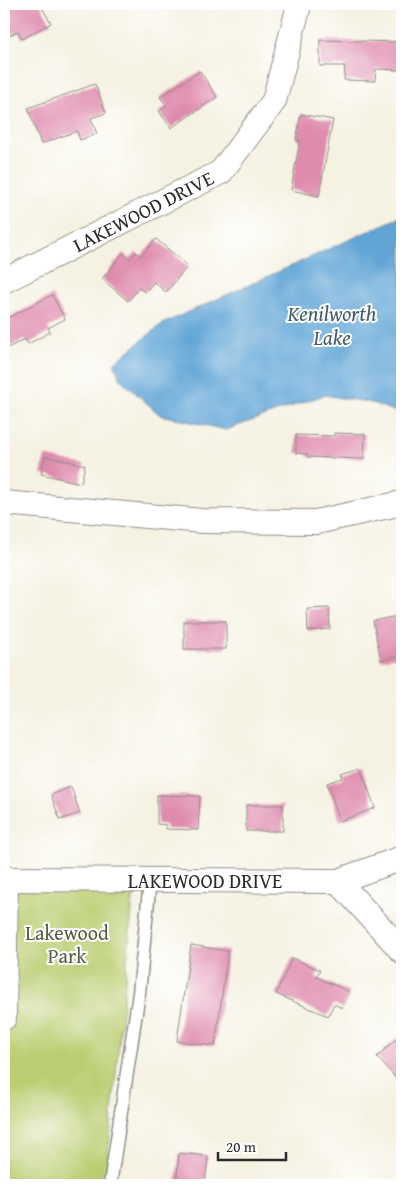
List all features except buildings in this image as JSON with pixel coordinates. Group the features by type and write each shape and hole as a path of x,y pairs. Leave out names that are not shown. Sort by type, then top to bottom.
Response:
{"street":[{"name":"LAKEWOOD DRIVE","path":"4,281 221,172 274,101 298,9 296,4"},
{"path":"4,502 202,521 316,522 402,503"},
{"name":"LAKEWOOD DRIVE","path":"5,879 338,881 402,858"},
{"path":"4,1018 5,879"},
{"path":"338,881 402,951"}],"lane":[{"path":"110,1185 139,993 150,880"}],"green space":[{"name":"Lakewood Park","path":"6,879 135,880 105,1185 4,1185"}],"water":[{"name":"Kenilworth Lake","path":"402,216 402,414 372,403 324,395 226,430 160,415 121,380 114,363 162,324"}]}
